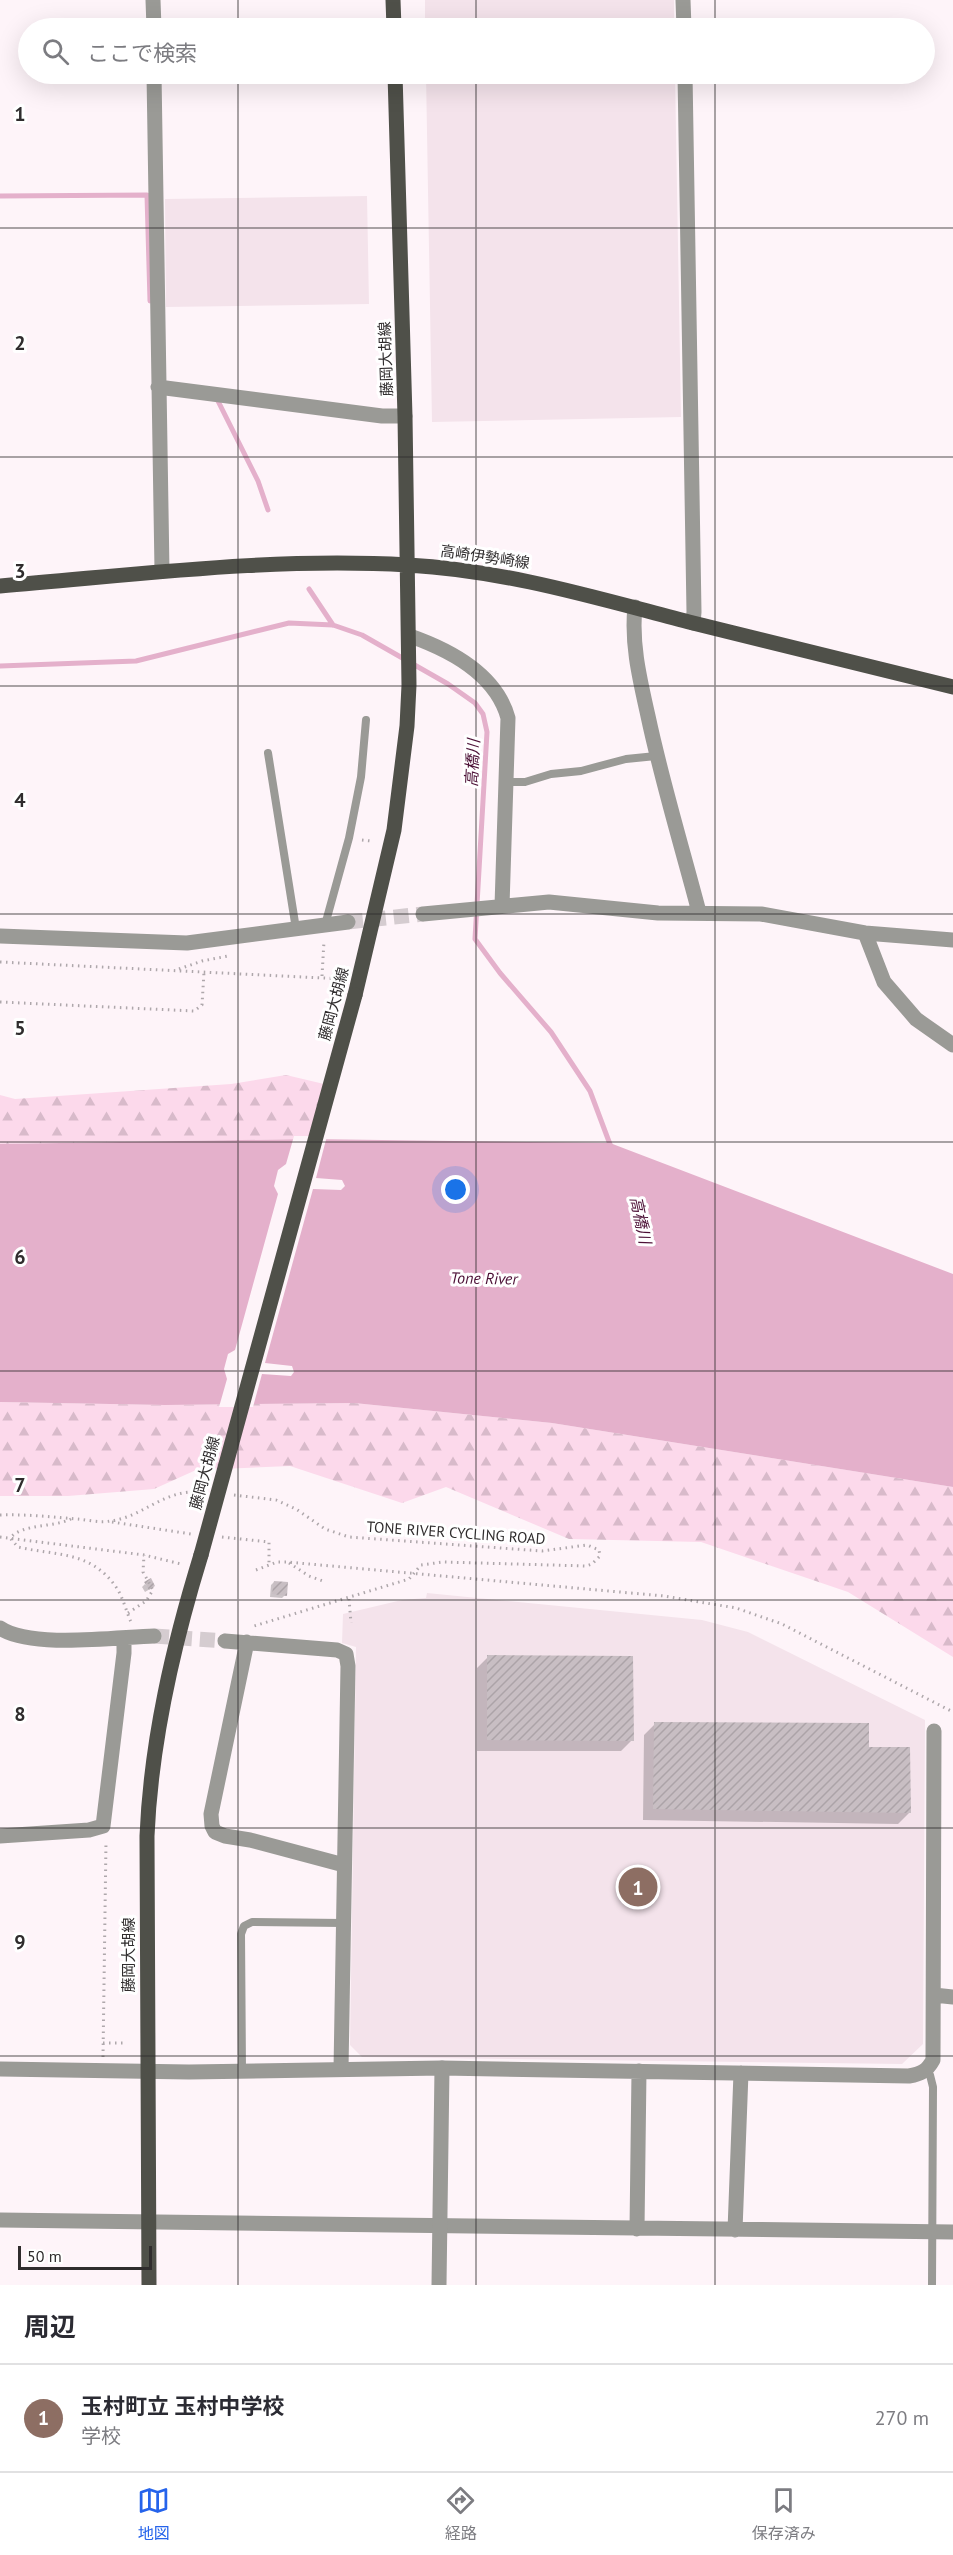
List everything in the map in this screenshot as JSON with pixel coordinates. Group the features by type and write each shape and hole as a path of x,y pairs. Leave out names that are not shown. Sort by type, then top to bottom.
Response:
{"main road":[{"path":"393,0 394,18"},
{"name":"藤岡大胡線","path":"149,2285 147,2072 149,1792 172,1658 356,995 394,830 406,737 410,640 395,84"},
{"name":"高崎伊勢崎線","path":"0,586 162,571 284,563 408,565 525,580 953,687"}],"street":[{"path":"153,0 154,18"},
{"path":"683,0 684,18"},
{"path":"154,84 162,571"},
{"path":"684,84 693,623"},
{"path":"158,387 382,416 405,416"},
{"path":"635,607 633,640 656,756 699,912"},
{"path":"410,640 452,656 477,672 496,692 508,718 507,782 495,906"},
{"path":"423,914 549,902 658,913 761,914 865,933 953,940"},
{"path":"0,936 170,943 208,941 296,929 325,930 348,922"},
{"path":"865,933 884,982 916,1019 953,1045"},
{"path":"1,1630 10,1635 74,1640 154,1636"},
{"path":"225,1641 248,1634 337,1650 346,1654 348,1666 341,2069"},
{"path":"248,1634 211,1814 212,1826 215,1832 225,1836 250,1840 344,1865"},
{"path":"0,1836 89,1830 103,1826 124,1639"},
{"path":"0,2069 147,2072 442,2068 909,2076 926,2071 933,2060 934,1731"},
{"path":"934,1995 953,1996"},
{"path":"439,2285 442,2068"},
{"path":"637,2229 639,2071"},
{"path":"735,2230 741,2073"},
{"path":"0,2220 953,2232"}],"lane":[{"path":"325,930 349,838 359,787 366,720"},
{"path":"268,753 296,929"},
{"path":"507,782 525,782 551,774 581,771 626,759 656,756"},
{"path":"242,2070 241,1934 244,1926 252,1922 343,1923"},
{"path":"926,2071 930,2075 933,2087 932,2285"}],"path":[{"path":"322,976 325,930"},
{"path":"0,962 322,976 343,979"},
{"path":"0,1002 194,1011 202,1005 204,972"},
{"path":"0,1515 22,1514 110,1522 132,1515 171,1495 186,1491 207,1493"},
{"name":"TONE RIVER CYCLING ROAD","path":"227,1494 276,1500 296,1509 325,1529 349,1538 542,1551 587,1545 599,1550 600,1556 592,1564 586,1566 443,1562 421,1566 417,1572"},
{"path":"10,1538 16,1532 62,1524 72,1519"},
{"path":"0,1538 144,1555 181,1564"},
{"path":"10,1538 18,1547 62,1553 85,1561 116,1587 132,1623"},
{"path":"268,1550 269,1565"},
{"path":"127,1614 146,1600 153,1590 143,1572 144,1555"},
{"path":"287,1562 309,1576 322,1581"},
{"path":"256,1570 287,1562 417,1572 664,1596 736,1608 782,1624 953,1712"},
{"path":"248,1634 409,1579 417,1572"},
{"path":"349,1599 351,1623"},
{"path":"103,2061 106,1839"},
{"path":"103,2043 127,2043"}],"shaded area":[{"path":"425,0 674,0 674,18 425,18"},
{"path":"426,84 675,84 681,417 432,422"},
{"path":"367,196 369,304 166,307 165,199"},
{"path":"427,1593 702,1620 748,1632 925,1720 923,2044 902,2064 362,2057 350,2045 356,1647 342,1643 343,1614 402,1600 426,1598"}],"green space":[{"path":"286,1075 324,1084 308,1139 0,1144 0,1095 15,1099 231,1084"},
{"path":"0,1402 165,1405 354,1403 552,1423 953,1487 953,1657 848,1592 701,1542 569,1539 446,1487 402,1503 290,1466 196,1470 154,1489 68,1496 0,1496"}],"water":[{"name":"Tone River","path":"308,1139 610,1143 953,1274 953,1487 552,1423 354,1403 165,1405 0,1402 0,1144"}],"pier":[{"path":"294,1136 327,1136 316,1178 342,1180 345,1186 341,1190 313,1189 265,1363 292,1366 294,1372 291,1376 262,1374 253,1407 219,1407 227,1379 224,1369 228,1354 235,1350 278,1194 274,1186 278,1170 286,1164"}],"building":[{"path":"151,1578 155,1586 149,1590 144,1582"},
{"path":"274,1581 288,1582 287,1596 272,1594"},
{"path":"487,1655 633,1656 634,1741 487,1740"},
{"path":"654,1722 869,1723 869,1747 910,1747 911,1813 653,1809"}],"waterway":[{"path":"0,196 147,195 150,301"},
{"path":"218,401 258,481 268,510"},
{"path":"309,589 333,625"},
{"name":"高橋川","path":"0,666 136,661 289,623 333,625 362,635 448,684 475,703 483,714 487,732 475,939 500,973 551,1032 590,1091 611,1147"}],"tunnel":[{"path":"348,922 423,914"},
{"path":"154,1636 225,1641"}],"place":[{"name":"玉村町立 玉村中学校","path":"638,1887"}]}
